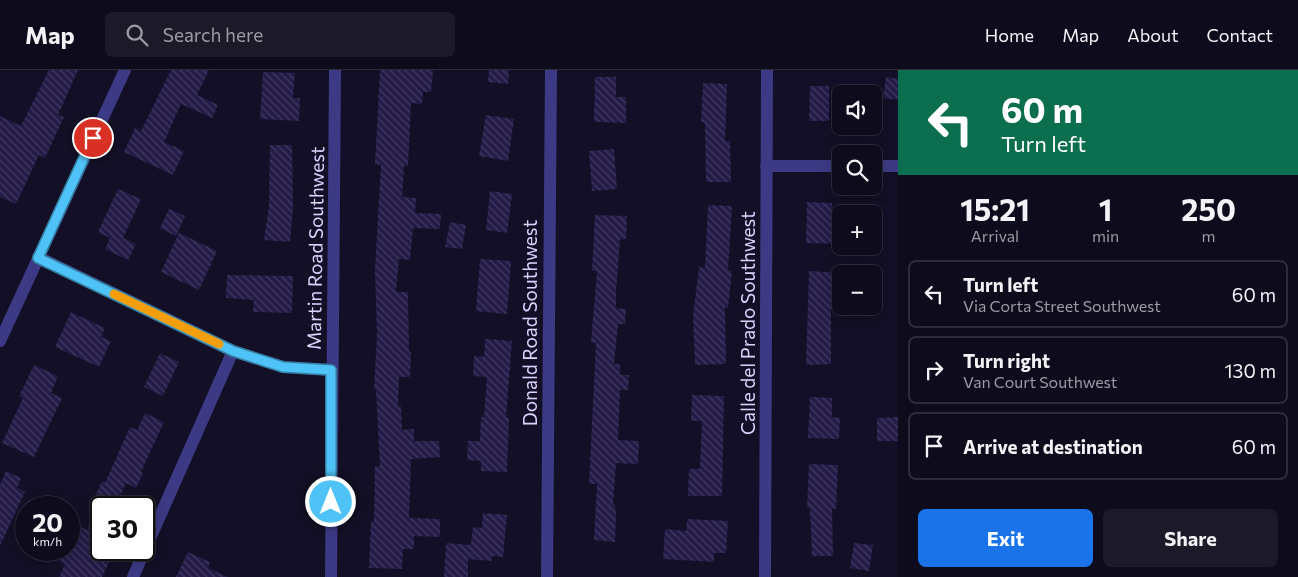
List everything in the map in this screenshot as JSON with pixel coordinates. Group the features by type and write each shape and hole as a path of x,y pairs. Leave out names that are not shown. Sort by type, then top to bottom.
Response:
{"street":[{"path":"0,341 125,70"},
{"name":"Martin Road Southwest","path":"331,577 331,370 334,339 336,70"},
{"name":"Donald Road Southwest","path":"546,577 550,70"},
{"name":"Calle del Prado Southwest","path":"765,577 767,70"},
{"path":"766,166 832,166"},
{"path":"882,166 898,166"},
{"path":"38,258 233,351 283,367 331,370"},
{"path":"133,577 233,351"}],"building":[{"path":"49,70 78,70 58,115 64,117 45,158 39,155 16,204 0,197 0,116 21,126"},
{"path":"171,70 209,70 197,95 218,105 212,118 181,104 164,142 184,151 173,175 124,152 135,128 141,131"},
{"path":"380,70 433,70 431,92 423,92 422,104 411,103 408,166 404,166 402,197 416,198 415,213 441,214 440,229 413,228 410,260 399,259 396,292 408,292 409,352 411,352 410,377 399,377 398,407 401,406 402,430 414,429 414,441 439,441 440,457 411,459 409,518 440,519 440,537 414,536 414,549 403,549 402,569 369,568 371,521 374,522 375,466 380,466 376,389 374,389 377,335 375,269 381,165 375,164"},
{"path":"489,70 509,70 508,84 488,82"},
{"path":"263,72 295,73 293,98 300,98 299,121 260,119"},
{"path":"595,77 616,77 616,97 626,97 626,123 594,122"},
{"path":"886,77 898,79 898,100 883,98"},
{"path":"703,83 727,84 725,141 730,141 731,182 706,182 705,123 701,122"},
{"path":"810,86 829,86 829,121 809,121"},
{"path":"486,115 514,119 508,161 479,156"},
{"path":"270,145 292,145 293,208 290,242 264,240 269,206"},
{"path":"614,149 617,189 592,191 589,151"},
{"path":"118,189 141,199 123,238 136,244 128,260 105,249 110,238 98,232"},
{"path":"490,191 512,194 507,233 486,230"},
{"path":"807,202 832,203 832,244 806,243"},
{"path":"708,205 732,206 728,270 732,271 728,308 725,307 726,364 695,365 693,316 699,267 705,268"},
{"path":"169,209 185,216 176,236 160,228"},
{"path":"595,215 627,216 626,239 620,239 616,292 616,308 626,309 625,324 618,324 614,364 620,364 620,375 629,375 628,390 620,390 618,440 639,441 638,464 616,463 613,504 615,505 616,514 615,542 594,540 597,484 589,484 596,343 591,342 597,271 592,271"},
{"path":"450,222 466,225 462,249 445,247"},
{"path":"179,233 217,251 199,290 161,272"},
{"path":"480,259 511,261 507,314 476,311"},
{"path":"809,271 832,272 831,364 806,365"},
{"path":"227,275 293,276 292,313 253,312 254,300 226,298"},
{"path":"71,312 105,328 101,337 111,341 99,367 55,347"},
{"path":"485,339 512,341 506,417 509,418 507,472 481,471 481,461 467,460 468,441 480,441 481,417 484,417 487,377 473,376 474,356 484,357"},
{"path":"160,353 179,362 163,396 144,387"},
{"path":"34,365 58,376 51,393 62,398 34,457 2,443 23,398 19,396"},
{"path":"692,395 724,396 722,496 688,496 689,469 700,469 702,421 691,421"},
{"path":"810,397 832,398 832,417 840,418 839,439 808,438"},
{"path":"145,413 164,422 141,472 143,473 136,488 126,483 120,496 95,496 102,481 105,483 130,427 137,430"},
{"path":"898,417 898,441 877,441 877,418"},
{"path":"809,464 838,465 836,509 832,509 833,556 812,556 810,508 807,508"},
{"path":"6,471 21,478 17,488 25,492 23,496 15,496 15,514 0,546 0,485"},
{"path":"483,513 507,515 503,557 492,556 492,561 468,559 468,577 444,577 446,543 471,545 473,527 482,528"},
{"path":"687,519 728,521 726,553 714,553 714,562 663,559 665,529 686,531"},
{"path":"90,523 90,561 110,561 102,577 59,577 65,564 59,561 80,561 80,527 87,530"},
{"path":"854,543 873,545 869,571 850,568"},
{"path":"188,552 210,562 208,568 228,577 176,577"}],"slow traffic":[{"path":"114,294 219,344"}],"route":[{"path":"93,138 38,258 233,351 283,367 331,370 331,502"}]}
